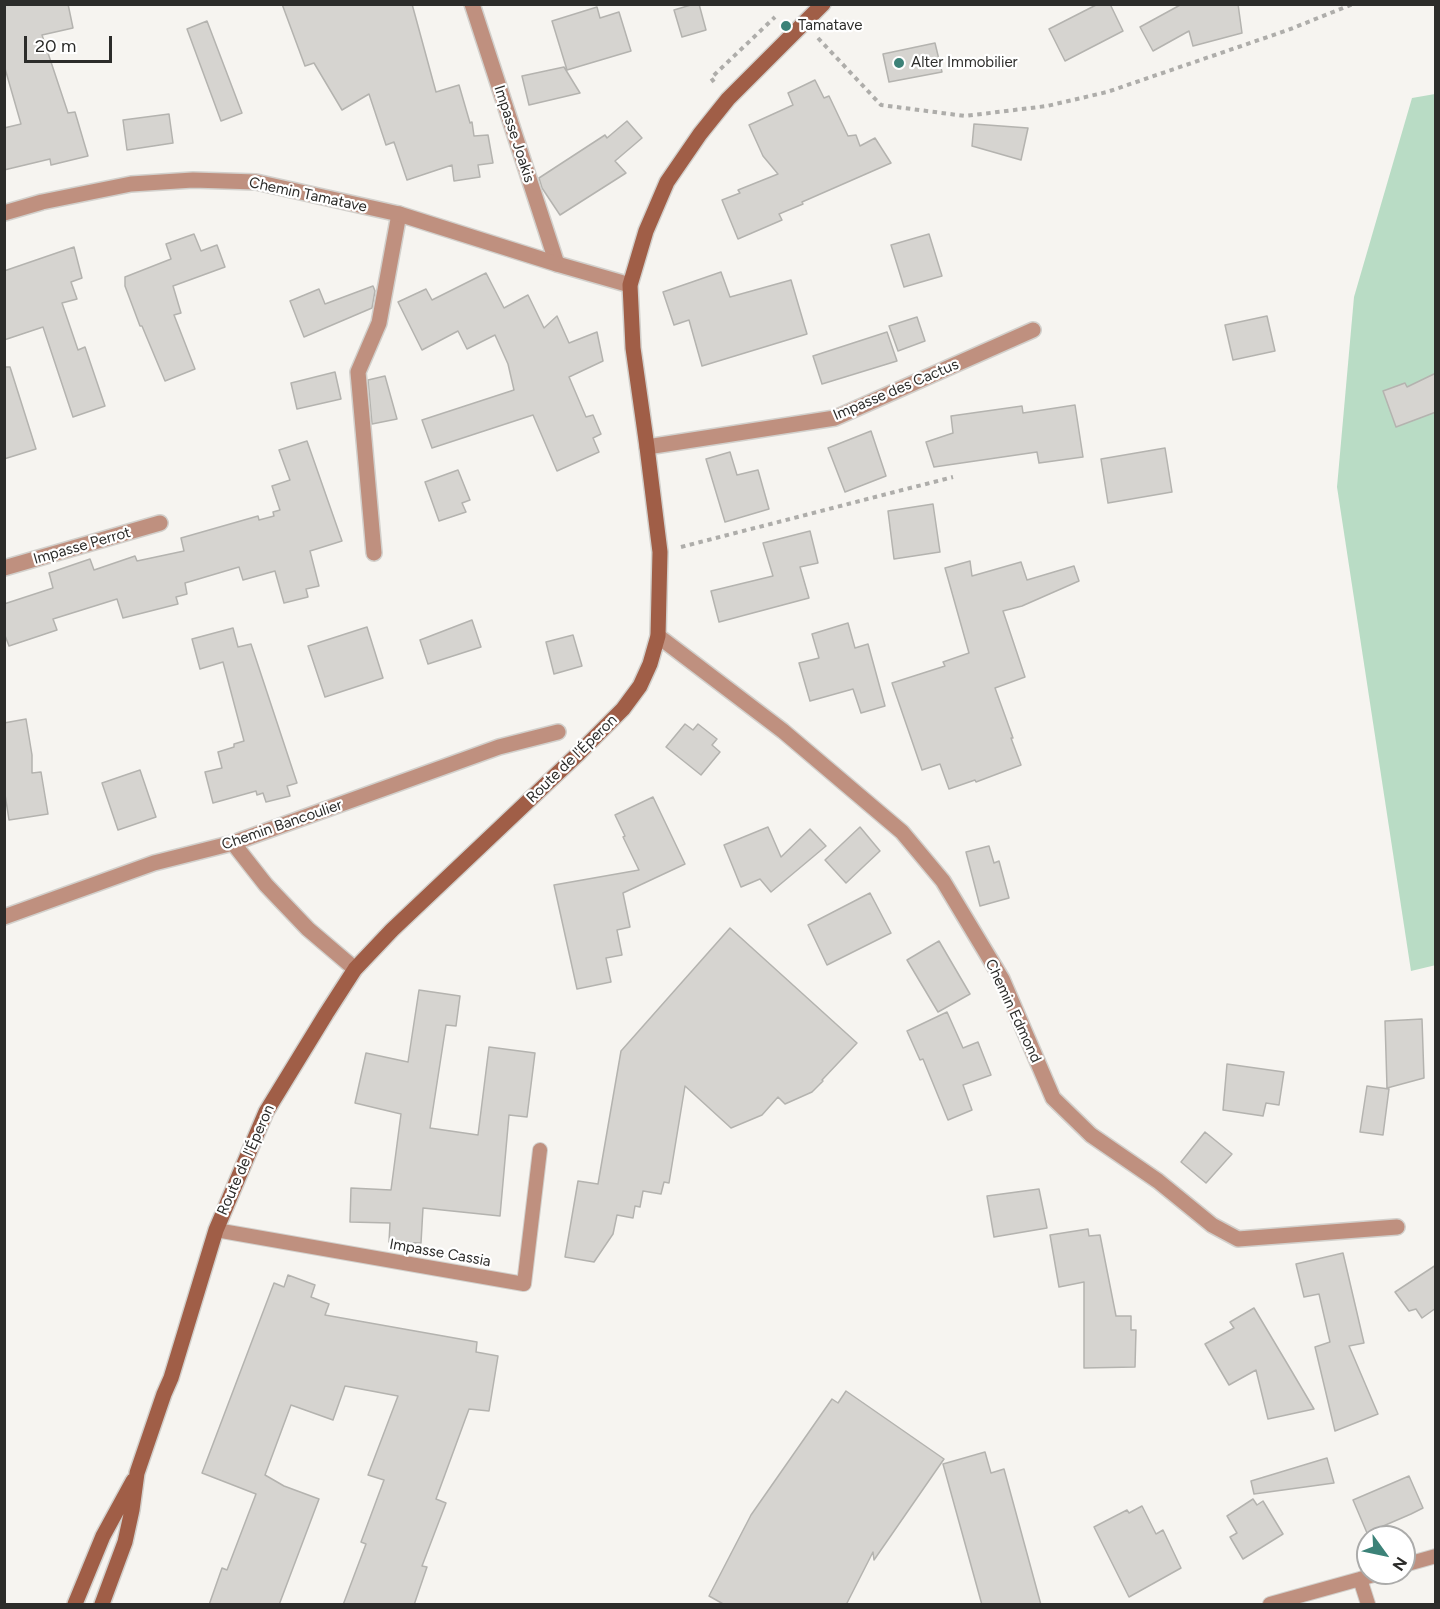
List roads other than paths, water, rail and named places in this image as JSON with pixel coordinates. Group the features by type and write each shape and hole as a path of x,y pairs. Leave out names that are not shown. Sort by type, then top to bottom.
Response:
{"main road":[{"name":"Route de l'Éperon","path":"102,1605 125,1542 138,1473 171,1378 216,1230 266,1112 355,969 392,930 623,709 640,686 651,664 658,636 660,552 633,348 630,285 646,231 667,182 700,134 728,99 823,4"},
{"name":"Route de l'Éperon","path":"75,1605 103,1536 138,1473"}],"street":[{"name":"Impasse Joakis","path":"472,4 557,264"},
{"name":"Chemin Tamatave","path":"4,213 42,202 130,184 193,180 256,182 399,214 630,285"},
{"path":"374,553 358,372 379,323 399,214"},
{"name":"Impasse des Cactus","path":"647,447 835,418 1033,330"},
{"name":"Impasse Perrot","path":"4,568 160,524"},
{"name":"Chemin Edmond","path":"658,636 783,731 902,832 943,881 1002,979 1053,1098 1091,1135 1158,1181 1212,1226 1238,1239 1397,1227"},
{"name":"Chemin Bancoulier","path":"4,917 154,864 233,843 499,747 558,732"},
{"path":"233,843 266,885 301,922 355,969"}],"lane":[{"name":"Impasse Cassia","path":"216,1230 524,1284 540,1150"},
{"path":"1416,1562 1436,1556"},
{"path":"1270,1605 1356,1580"},
{"path":"1362,1585 1368,1605"}],"place":[{"name":"Tamatave","path":"786,26"},
{"name":"Alter Immobilier","path":"899,63"}]}
